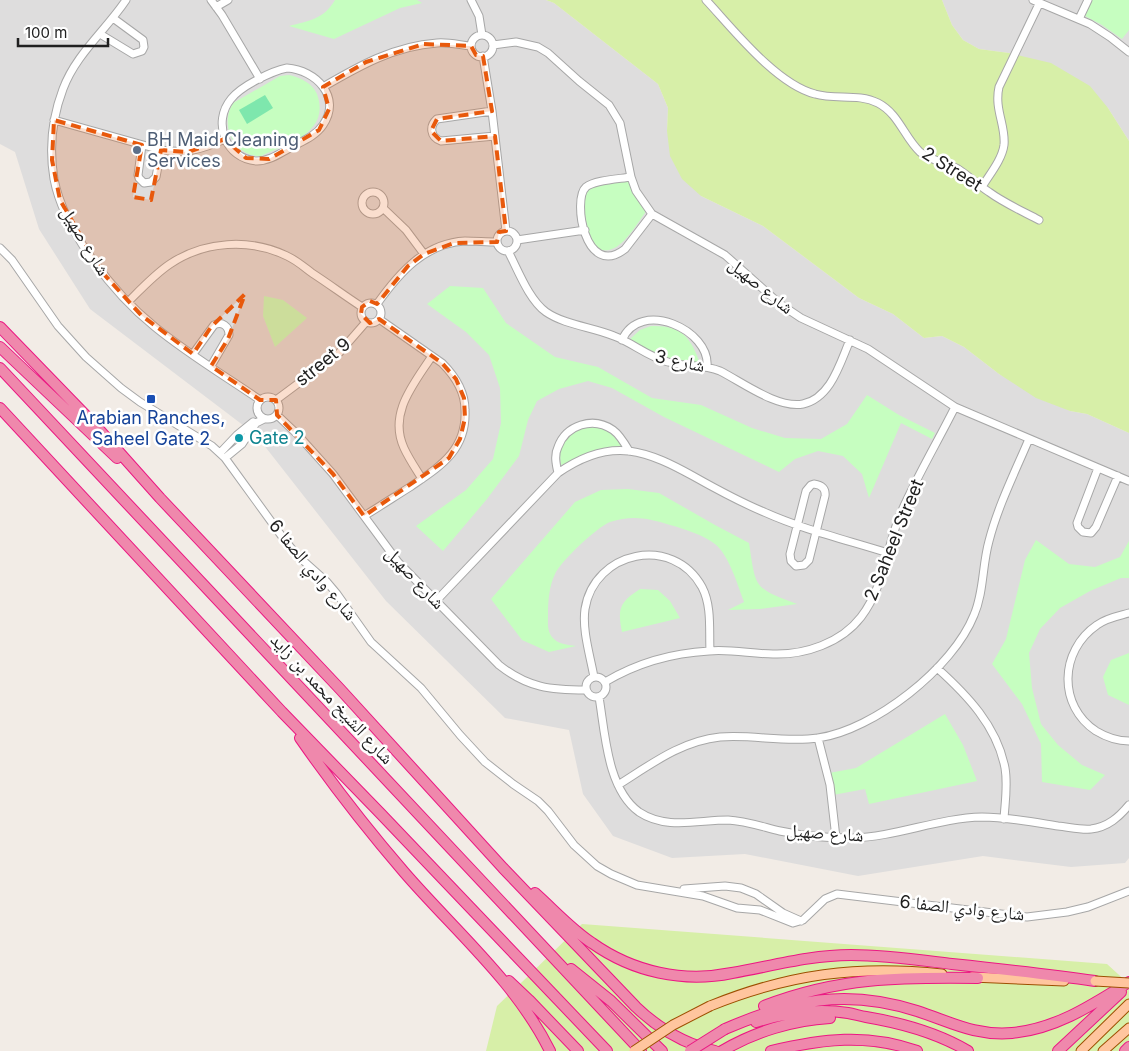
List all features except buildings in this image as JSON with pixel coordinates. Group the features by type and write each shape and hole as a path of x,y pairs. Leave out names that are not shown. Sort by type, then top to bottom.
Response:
{"highway":[{"path":"0,327 95,425 160,498 340,689 503,868 645,1015 674,1036 715,1051"},
{"path":"0,347 160,498"},
{"name":"شارع الشيخ محمد بن زايد","path":"0,368 641,1051"},
{"path":"0,408 282,712 607,1051"},
{"path":"282,712 331,782 385,849 486,961 533,1021 550,1051"},
{"path":"503,868 528,886 578,932 604,951 634,966 666,974 699,977 716,976 803,958 872,955 1095,981"},
{"path":"547,950 599,991 662,1051"},
{"path":"486,961 529,1000 578,1051"},
{"path":"690,1051 725,1029 740,1027 777,1001 823,988 870,980 909,977 978,978"},
{"path":"757,1015 796,1004 822,1000 849,999 902,1007 968,1030 1011,1033 1039,1028 1066,1019 1129,983"},
{"path":"1058,1051 1129,983"},
{"path":"757,1015 814,1012 848,1013 927,1031 968,1051"},
{"path":"722,1051 764,1032 806,1020 864,1017"},
{"path":"771,1051 812,1042 853,1039 895,1044 917,1051"},
{"path":"1125,1051 1129,1047"}],"main road":[{"path":"634,1051 673,1024 710,1006 767,986 826,974 888,970 978,978 1129,983"},
{"path":"1081,1051 1129,1004"},
{"path":"1103,1051 1129,1028"}],"street":[{"name":"شارع صهيل","path":"126,0 70,73 58,104 54,120 52,160 54,180 60,200 89,254 128,302 154,326 260,400"},
{"path":"211,0 260,79"},
{"path":"216,7 228,0"},
{"path":"471,0 479,16 482,35"},
{"name":"2 Street","path":"706,0 750,47 793,84 812,94 858,97 879,104 896,119 920,152 956,168 1008,204 1039,220"},
{"path":"1079,19 1088,0"},
{"path":"982,187 998,160 1004,145 997,102 999,87 1036,2 1079,19 1106,34 1129,52"},
{"path":"100,34 133,54 142,51 143,40 113,18"},
{"path":"482,35 490,39 492,45 491,51 483,56"},
{"path":"482,35 473,39 471,46 474,52 483,56"},
{"path":"323,87 366,62 409,47 439,42 471,46"},
{"name":"شارع صهيل","path":"492,45 516,42 538,47 548,53 609,106 620,123 631,177 636,191 652,214 725,256 791,312 868,349 955,407 1129,481"},
{"path":"483,56 492,111 506,231"},
{"path":"296,68 311,75 323,87 327,94 329,109 324,124 312,135 276,156 262,161 246,158 232,150 225,139 222,119 227,104 235,95 260,79 279,70 296,68"},
{"path":"492,111 437,118 431,131 437,140 442,142 495,136"},
{"path":"54,120 161,150 188,152 201,150 225,139"},
{"path":"142,145 138,175 144,183 151,182 156,176 161,150"},
{"path":"631,177 593,183 583,190 580,202 590,245 594,251 607,256 614,255 625,249 652,214"},
{"path":"383,208 406,230 424,254"},
{"path":"517,240 585,230"},
{"path":"506,231 515,234 517,240 514,248 508,251 502,250 497,242 500,233 506,231"},
{"path":"377,304 402,272 424,254 464,241 497,242"},
{"path":"128,302 160,272 181,257 211,246 230,244 249,245 288,256 362,307"},
{"name":"شارع وادي الصفا 6","path":"0,248 12,260 58,326 97,368 140,402 181,426 222,456 286,542 298,556 326,581 371,642 421,688 485,762 548,811 574,845 597,866 624,880 651,888 703,896 737,908 760,910 797,923 825,898 838,894 1027,917 1074,911 1129,891"},
{"name":"3 شارع","path":"508,251 532,298 546,312 555,317 622,340 646,354 667,362 707,367 786,404 804,404 812,401 826,390 850,340"},
{"path":"370,302 377,304 382,313 379,319 373,323 366,322 362,317 362,307 370,302"},
{"path":"364,516 442,465 452,454 460,439 465,418 464,398 456,379 442,363 379,319"},
{"path":"622,340 629,329 638,324 649,321 670,322 681,326 699,344 706,356 707,367"},
{"name":"street 9","path":"276,400 339,353 366,322"},
{"path":"193,354 214,325 221,323 225,325 228,328 229,335 211,366"},
{"path":"422,479 404,449 399,433 399,417 405,397 432,356"},
{"path":"222,456 227,445 250,428 256,423 264,419 271,419 277,415 280,409 276,400 266,397 260,400 257,406 258,413 256,418 250,428 242,444 233,452 222,456"},
{"name":"2 Saheel Street","path":"606,682 641,664 668,656 710,650 738,650 783,654 798,652 827,644 850,628 867,608 878,586 894,532 955,407"},
{"path":"258,413 264,419"},
{"name":"شارع صهيل","path":"277,415 333,474 398,562 500,665 528,683 551,689 586,690"},
{"path":"558,473 555,460 558,447 564,435 575,427 588,423 602,424 613,430 629,451"},
{"path":"618,785 680,747 707,739 728,737 818,738 851,729 880,714 937,668 960,640 974,614 982,588 986,553 993,526 1029,439"},
{"path":"227,445 233,452"},
{"path":"436,600 558,473 579,460 604,452 629,451 665,462 746,504 797,525 888,553"},
{"path":"1098,468 1077,523 1083,532 1091,533 1096,527 1118,476"},
{"path":"818,484 822,486 825,492 816,530 807,563 796,566 790,558 806,491 811,485 818,484"},
{"path":"594,676 585,625 587,601 599,577 620,561 633,556 660,556 673,560 694,576 702,587 707,600 710,650"},
{"path":"1129,613 1108,618 1098,623 1082,638 1070,659 1068,672 1070,696 1075,708 1090,727 1113,739 1129,741"},
{"path":"937,668 969,698 983,717 996,743 1005,768 1004,819"},
{"path":"594,676 606,682 604,693 599,697 590,695 586,690 586,683 594,676"},
{"name":"شارع صهيل","path":"599,697 610,759 618,785 630,803 639,811 661,821 686,823 728,820 798,834 836,838 880,836 946,820 965,818 1004,819 1092,829 1109,824 1129,805"},
{"path":"818,738 830,785 836,838"},
{"path":"722,903 722,894 725,886"},
{"name":"شارع وادي الصفا 6","path":"665,890 725,886 742,888 756,894 783,913 801,921"},
{"path":"760,910 763,900"}],"highlighted area":[{"path":"424,44 471,46 476,55 483,56 492,111 437,119 431,131 441,141 495,136 506,231 499,232 497,242 454,243 424,254 408,266 377,304 370,301 362,307 361,314 370,323 379,319 442,363 456,379 464,398 465,418 460,439 449,458 364,516 333,474 277,415 276,400 260,400 211,366 228,339 245,294 211,327 193,354 141,315 101,271 60,200 52,160 54,120 142,145 133,197 151,200 161,150 188,152 225,139 246,158 269,159 319,130 329,109 323,87 366,62"}],"shaded area":[{"path":"0,0 546,0 554,3 658,84 668,108 667,131 701,196 763,226 859,298 893,314 924,338 942,336 964,347 999,374 1070,411 1087,414 1129,433 1129,858 1125,863 1071,867 983,856 858,876 745,854 672,858 613,836 583,794 569,730 505,718 386,601 256,435 90,309 39,229 15,152 0,144"},
{"path":"942,0 1129,0 1129,141 1108,108 1009,53 979,49 963,40 952,25"}],"green space":[{"path":"335,0 417,0 422,3 400,8 334,39 289,26 309,21 321,15"},
{"path":"546,0 942,0 952,25 963,40 979,49 1009,53 1051,63 1090,86 1108,108 1129,141 1129,433 1087,414 1070,411 1036,398 999,374 964,347 942,336 924,338 893,314 859,298 763,226 701,196 682,179 670,156 667,131 668,108 658,84 554,3"},
{"path":"1090,0 1129,0 1129,30 1122,39 1083,15"},
{"path":"289,75 306,82 317,94 320,107 318,118 312,128 294,141 261,156 251,155 243,151 232,138 229,130 229,112 233,103 280,76"},
{"path":"265,95 273,108 247,124 239,110"},
{"path":"629,176 647,210 622,243 610,250 599,250 591,241 587,230 585,215 586,195 591,188"},
{"path":"450,286 483,288 506,323 555,357 598,367 652,398 701,405 752,428 785,438 821,439 847,424 867,395 899,415 935,433 932,439 901,423 869,498 862,474 843,456 818,451 795,459 779,472 664,417 612,388 588,381 559,389 537,401 528,420 519,456 487,499 443,551 416,526 466,490 493,459 501,423 500,388 489,355 466,332 427,304"},
{"path":"264,296 283,300 307,318 275,347 263,316"},
{"path":"651,326 670,328 683,334 688,339 700,363 664,360 629,340 640,330"},
{"path":"591,426 610,431 617,437 623,447 610,447 561,465 562,443 576,430"},
{"path":"628,489 659,493 749,543 753,569 759,584 764,590 797,604 760,609 728,610 744,602 725,555 715,544 682,528 647,519 618,520 604,525 588,537 564,561 553,579 548,605 549,632 557,641 576,646 549,652 522,640 491,599 575,502 601,490"},
{"path":"1036,540 1069,564 1095,567 1120,557 1129,541 1129,578 1121,578 1090,591 1060,608 1040,629 1029,653 1032,688 1041,724 1058,745 1082,765 1105,775 1090,790 1042,782 1041,744 1022,704 992,664 1006,639 1025,560"},
{"path":"640,589 658,590 670,601 680,618 622,632 620,611 622,606 628,598"},
{"path":"1129,653 1129,705 1108,695 1103,677 1111,660"},
{"path":"945,714 963,745 977,781 869,804 865,789 833,795 829,773 856,768"},
{"path":"582,924 1107,964 1129,984 1129,1051 486,1051 497,1006"}],"place":[{"name":"BH Maid Cleaning Services","path":"137,150"},
{"name":"Arabian Ranches, Saheel Gate 2","path":"151,399"},
{"name":"Gate 2","path":"239,438"}]}
